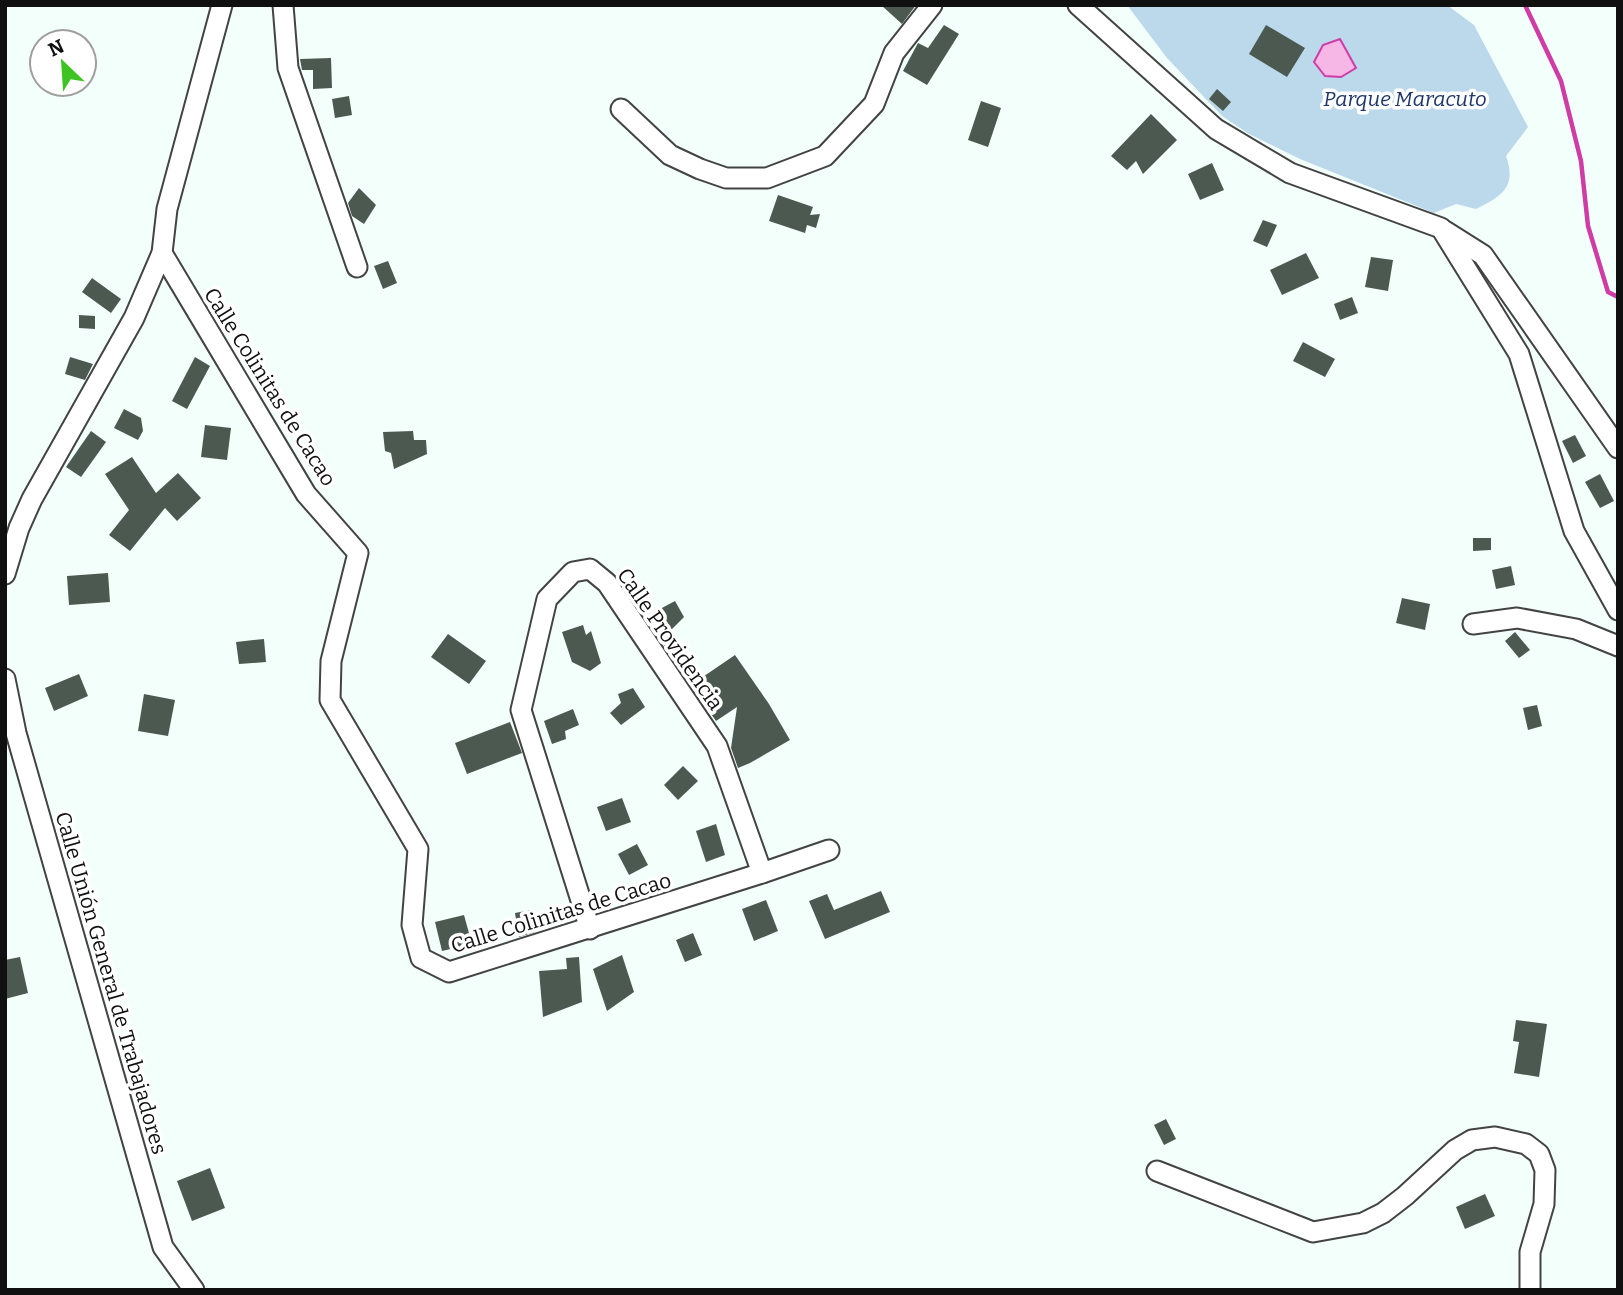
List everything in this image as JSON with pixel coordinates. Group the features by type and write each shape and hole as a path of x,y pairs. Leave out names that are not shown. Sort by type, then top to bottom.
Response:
{"street":[{"path":"5,574 19,528 32,499 134,318 162,253 167,209 222,5"},
{"path":"283,5 288,68 356,267"},
{"path":"621,109 670,155 699,169 726,178 767,178 825,156 874,104 894,53 932,5"},
{"path":"1078,5 1216,129 1290,173 1441,228 1483,255 1618,448"},
{"path":"1441,228 1519,354 1573,531 1618,610"},
{"name":"Calle Colinitas de Cacao","path":"162,253 306,494 358,553 331,661 330,700 418,849 412,925 421,958 449,972 590,929 829,850"},
{"name":"Calle Providencia","path":"590,929 521,710 547,599 573,572 590,569 607,583 717,746 762,873"},
{"path":"1472,624 1517,618 1576,629 1618,646"},
{"name":"Calle Unión General de Trabajadores","path":"5,679 16,733 163,1247 194,1290"},
{"path":"1157,1171 1313,1232 1363,1223 1383,1213 1455,1150 1472,1140 1495,1137 1526,1144 1539,1154 1545,1170 1544,1204 1531,1252 1530,1290"}],"green space":[{"name":"Parque Maracuto","path":"1127,5 1447,5 1474,25 1528,127 1506,156 1510,176 1508,183 1500,195 1476,209 1456,204 1434,213 1300,159 1249,134 1222,116 1167,58"}],"shaded area":[{"path":"1340,39 1356,68 1341,77 1325,76 1314,62 1323,45"}],"building":[{"path":"881,5 916,5 902,24"},
{"path":"944,25 959,34 927,85 903,71 918,43 928,48"},
{"path":"1266,25 1305,48 1287,77 1249,54"},
{"path":"331,58 332,88 313,89 313,70 302,70 300,59"},
{"path":"1217,89 1231,102 1223,111 1209,99"},
{"path":"349,96 352,115 335,118 332,99"},
{"path":"981,101 1001,108 988,147 968,140"},
{"path":"1151,114 1177,140 1143,174 1136,161 1127,170 1111,156"},
{"path":"1212,163 1224,190 1200,200 1188,174"},
{"path":"359,188 376,205 364,224 352,216 348,203"},
{"path":"778,195 813,207 810,215 820,214 816,228 807,225 805,233 769,221"},
{"path":"1263,220 1277,225 1267,247 1253,241"},
{"path":"1306,253 1319,278 1282,295 1270,270"},
{"path":"1371,257 1393,260 1388,291 1365,287"},
{"path":"388,261 397,283 383,289 374,266"},
{"path":"92,278 121,299 111,313 82,292"},
{"path":"1352,297 1358,313 1340,320 1334,304"},
{"path":"79,315 95,316 95,329 79,328"},
{"path":"1303,342 1335,359 1325,377 1293,361"},
{"path":"70,357 93,364 85,380 65,374"},
{"path":"195,357 210,366 187,409 172,401"},
{"path":"124,409 141,418 143,431 138,440 114,428"},
{"path":"205,425 231,428 227,460 201,457"},
{"path":"91,431 106,442 81,477 66,467"},
{"path":"413,431 414,440 426,440 427,454 394,469 391,453 385,451 383,432"},
{"path":"1575,435 1586,456 1573,463 1562,441"},
{"path":"132,457 156,493 178,473 201,498 177,521 165,508 130,551 109,535 129,510 105,474"},
{"path":"1600,474 1614,501 1600,508 1585,482"},
{"path":"1473,538 1491,538 1491,550 1473,551"},
{"path":"1511,566 1515,585 1496,589 1492,570"},
{"path":"108,573 110,602 69,605 67,576"},
{"path":"1402,598 1430,604 1425,630 1396,623"},
{"path":"675,601 684,617 672,629 675,643 666,648 645,617"},
{"path":"583,625 586,635 591,631 601,663 590,671 572,662 562,632"},
{"path":"1515,632 1530,650 1519,658 1505,641"},
{"path":"448,634 486,661 469,684 431,657"},
{"path":"264,639 266,662 239,664 236,642"},
{"path":"735,655 790,740 738,768 731,748 737,707 716,721 691,685"},
{"path":"79,674 88,696 54,711 45,688"},
{"path":"633,688 645,707 621,725 610,713 621,703 618,694"},
{"path":"144,694 175,700 168,736 138,731"},
{"path":"1537,705 1542,726 1528,730 1523,708"},
{"path":"573,709 579,725 565,731 566,739 552,744 544,721"},
{"path":"510,722 522,753 467,774 455,743"},
{"path":"683,766 698,781 678,800 664,785"},
{"path":"622,798 631,822 606,831 597,807"},
{"path":"716,824 725,855 706,862 696,831"},
{"path":"637,844 648,865 629,875 618,854"},
{"path":"881,891 890,912 825,939 809,901 827,894 834,910"},
{"path":"766,900 778,931 754,941 742,909"},
{"path":"531,910 535,932 519,937 515,913"},
{"path":"464,915 472,944 442,951 435,922"},
{"path":"693,933 702,955 685,962 676,940"},
{"path":"622,955 634,992 607,1011 593,969"},
{"path":"20,957 28,993 5,999 5,960"},
{"path":"579,957 582,1002 543,1017 539,971 567,969 566,958"},
{"path":"1516,1020 1547,1024 1539,1077 1514,1073 1519,1042 1513,1041"},
{"path":"1166,1119 1176,1139 1164,1145 1154,1125"},
{"path":"210,1168 225,1208 192,1221 177,1181"},
{"path":"1485,1194 1495,1216 1465,1229 1456,1207"}],"waterway":[{"path":"1525,5 1561,81 1581,161 1588,226 1608,292 1618,297"}]}
